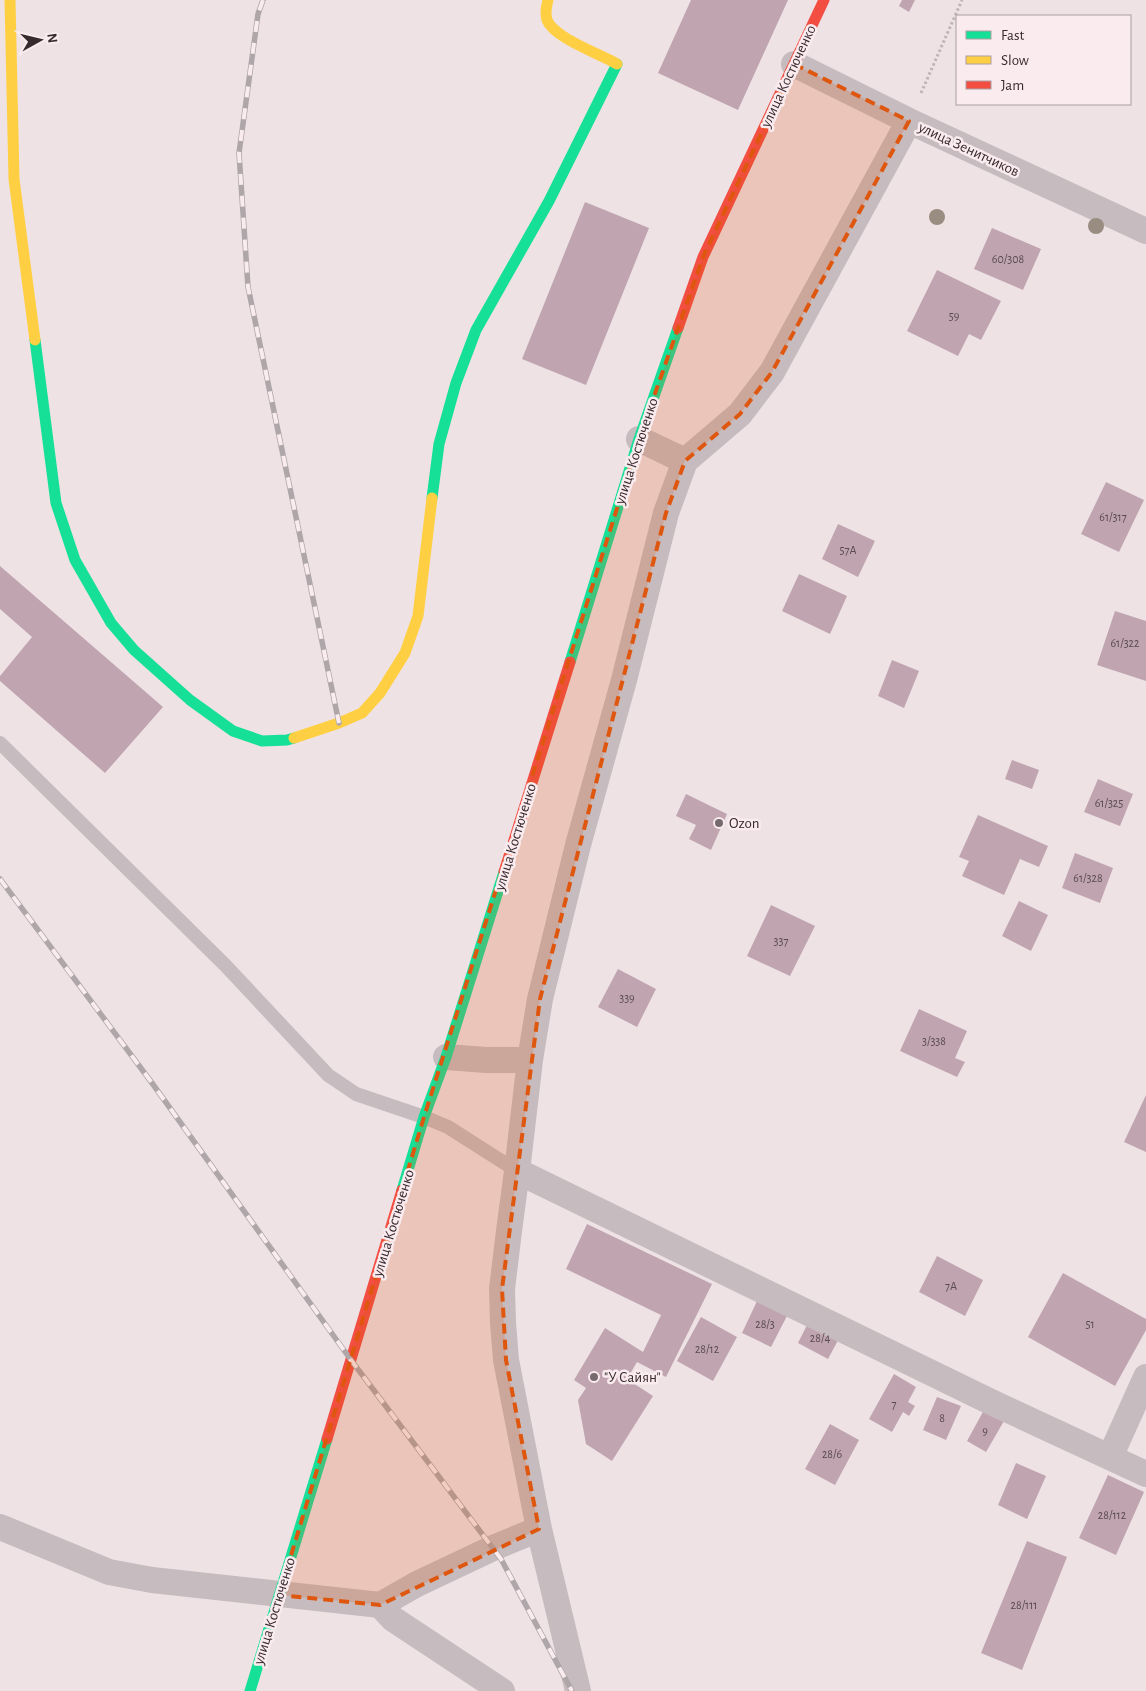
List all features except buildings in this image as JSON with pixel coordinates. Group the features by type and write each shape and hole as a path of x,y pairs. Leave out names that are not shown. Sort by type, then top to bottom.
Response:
{"street":[{"path":"10,0 14,179 56,503 75,560 111,623 134,650 190,700 233,731 262,741 287,740 339,723 362,712 380,693 405,653 418,616 439,444 456,383 476,330 548,201 617,64 551,28 546,20 544,11 548,0"},
{"name":"улица Костюченко","path":"250,1691 424,1117 446,1057 639,439 703,257 824,0"},
{"name":"улица Зенитчиков","path":"794,64 909,121 1146,231"},
{"path":"578,1691 539,1529 506,1360 503,1323 502,1289 518,1171 530,1060 540,999 578,844 624,680 666,513 685,461 740,414 772,372 909,121"},
{"path":"639,439 685,461"},
{"path":"446,1057 486,1060 530,1060"},
{"path":"518,1171 982,1398 1146,1474"},
{"path":"1110,1457 1146,1377"},
{"path":"0,1527 109,1572 152,1580 380,1605 417,1584 493,1548 539,1529"},
{"path":"380,1605 393,1619 502,1691"}],"lane":[{"path":"0,743 225,965 328,1075 356,1094 448,1127 518,1171"}],"path":[{"path":"909,121 962,0"}],"highlighted area":[{"path":"794,64 909,121 772,372 740,414 685,461 666,513 540,999 502,1289 506,1360 539,1529 380,1605 279,1595 424,1117 639,439 703,257"}],"railway":[{"path":"263,0 258,14 239,153 248,287 339,723"},
{"path":"0,879 152,1083 351,1360 501,1559 572,1691"}],"traffic: fast":[{"path":"432,498 439,444 456,383 476,330 549,201 617,64"},
{"path":"570,662 639,439 678,328"},
{"path":"35,340 56,503 75,560 111,623 134,650 190,700 233,731 262,741 294,738"},
{"path":"402,1190 504,872"},
{"path":"250,1691 327,1439"}],"traffic: slow":[{"path":"10,0 14,179 35,340"},
{"path":"548,0 546,15 551,27 578,45 617,64"},
{"path":"294,738 362,713 380,693 405,653 418,616 432,498"}],"traffic: jam":[{"path":"678,328 703,257 824,0"},
{"path":"504,872 570,662"},
{"path":"327,1439 402,1190"}],"place":[{"name":"Ozon","path":"719,823"},
{"name":"\"У Сайян\"","path":"594,1377"}]}
